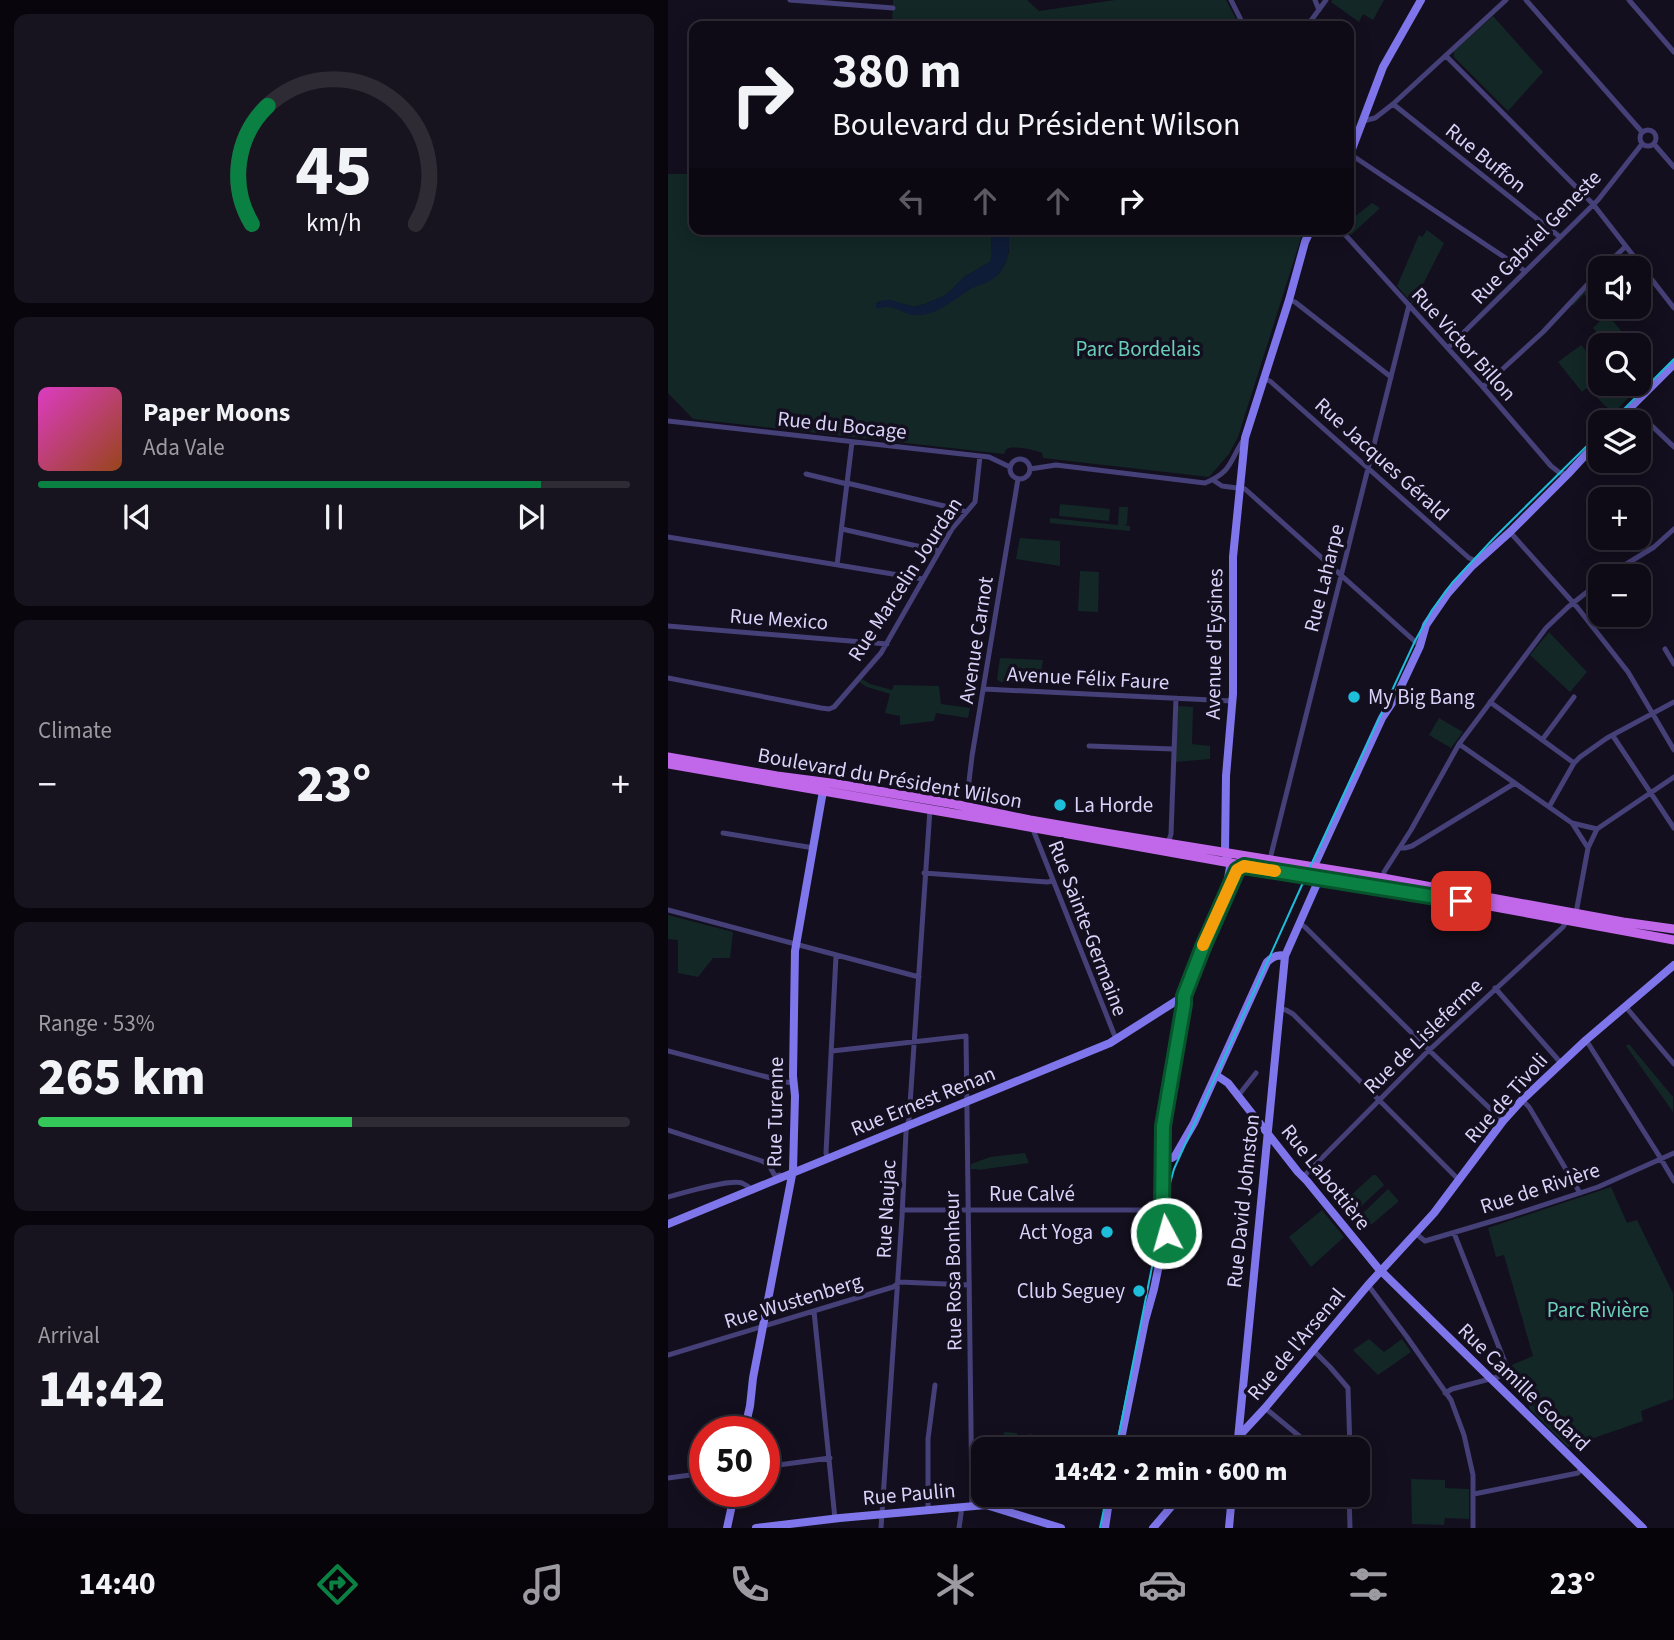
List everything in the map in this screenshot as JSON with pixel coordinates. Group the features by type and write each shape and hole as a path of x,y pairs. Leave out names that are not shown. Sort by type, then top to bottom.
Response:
{"main road":[{"name":"Boulevard du Président Wilson","path":"668,757 881,791 1038,821 1674,929"},
{"name":"Boulevard du Président Wilson","path":"668,764 1674,940"}],"street":[{"path":"790,0 857,3 893,8"},
{"path":"1231,0 1242,21"},
{"path":"1315,0 1319,10"},
{"path":"1311,21 1326,0"},
{"path":"1354,145 1383,67 1421,0"},
{"path":"1363,121 1374,118 1393,104 1506,0"},
{"path":"1526,0 1642,132"},
{"path":"1629,0 1674,52"},
{"path":"1446,56 1593,204 1674,308"},
{"name":"Rue Buffon","path":"1393,104 1560,237"},
{"path":"1642,132 1653,131 1656,139 1654,144"},
{"path":"1642,132 1642,144 1654,144"},
{"name":"Rue Gabriel Geneste","path":"1448,348 1593,204 1642,144"},
{"path":"1654,144 1674,167"},
{"path":"1354,159 1525,271"},
{"name":"Avenue d'Eysines","path":"1213,480 1224,472 1245,438 1308,235"},
{"name":"Rue Victor Billon","path":"1345,235 1551,466 1560,473 1568,474"},
{"path":"1616,256 1625,247"},
{"path":"1483,387 1543,332 1588,284"},
{"path":"1289,300 1391,377"},
{"name":"Rue Laharpe","path":"1269,859 1409,305"},
{"path":"1627,410 1674,364"},
{"name":"Rue Jacques Gérald","path":"1264,379 1270,381 1471,559 1479,559"},
{"path":"1631,406 1674,447"},
{"name":"Rue du Bocage","path":"668,421 980,456 1010,467"},
{"name":"Avenue d'Eysines","path":"1224,851 1226,776 1233,701 1233,557 1245,438"},
{"path":"837,565 852,442"},
{"path":"1121,1437 1166,1230 1167,1221 1162,1210 1163,1126 1184,996 1237,870 1244,866 1261,864 1296,869 1314,866 1420,646 1426,625 1439,605 1479,559 1510,532 1588,452"},
{"name":"Rue Marcelin Jourdan","path":"668,678 829,709 834,706 876,660 955,524 975,502 980,456"},
{"path":"1022,459 1027,461 1030,469 1025,478 1018,479 1010,467 1013,461 1022,459"},
{"path":"1030,469 1056,465 1205,483 1213,480 1222,486 1245,489 1420,646"},
{"path":"806,474 966,513"},
{"name":"Avenue Carnot","path":"966,806 1018,479"},
{"path":"842,529 939,551"},
{"path":"1626,564 1654,547 1674,529"},
{"path":"1510,532 1573,603 1628,672 1674,750"},
{"path":"668,537 923,579"},
{"path":"1390,889 1383,878 1384,873 1459,744 1546,628 1588,591"},
{"name":"Rue Mexico","path":"668,626 887,644"},
{"path":"1665,649 1674,664"},
{"name":"Avenue Félix Faure","path":"984,689 1233,701"},
{"path":"1542,740 1574,697"},
{"path":"1168,843 1171,834 1176,698"},
{"path":"1490,702 1574,763"},
{"path":"1549,807 1574,763 1590,750 1674,702"},
{"path":"1613,736 1674,828"},
{"path":"1459,744 1572,824 1588,848"},
{"path":"1089,746 1173,749"},
{"path":"1576,913 1588,848 1597,829 1674,778"},
{"path":"1400,848 1412,846 1515,783"},
{"path":"823,791 837,788 881,791"},
{"name":"Rue Turenne","path":"748,1416 792,1172 796,945 823,791"},
{"path":"966,806 970,816"},
{"name":"Rue Naujac","path":"881,1528 930,809"},
{"path":"1572,824 1597,829"},
{"name":"Rue Sainte-Germaine","path":"1032,827 1117,1039"},
{"path":"723,833 814,848"},
{"path":"1152,848 1212,854 1224,851 1229,862 1226,896"},
{"path":"924,873 1053,881"},
{"path":"1162,1158 1174,1156 1194,1123 1267,962 1273,957 1285,956 1316,886 1335,876 1367,876"},
{"path":"1309,877 1316,886"},
{"path":"668,910 919,977"},
{"name":"Rue de Lisleferme","path":"1303,1177 1429,1050 1563,927 1567,920"},
{"path":"1299,923 1503,1121"},
{"path":"828,1158 826,1153 836,956"},
{"name":"Rue David Johnston","path":"1238,1437 1285,956"},
{"name":"Rue de Tivoli","path":"1380,1271 1434,1213 1522,1100 1586,1040 1674,965"},
{"path":"1495,988 1561,1063"},
{"name":"Rue Ernest Renan","path":"668,1224 1117,1039 1184,996"},
{"path":"1625,1006 1674,1064"},
{"path":"1280,1009 1293,1014 1459,1180"},
{"name":"Rue Rosa Bonheur","path":"914,1041 966,1036 969,1285 967,1507 959,1528"},
{"path":"1586,1040 1674,1181"},
{"path":"832,1051 914,1041"},
{"path":"668,1051 794,1083"},
{"path":"1238,1096 1256,1073"},
{"name":"Rue Labottière","path":"1216,1075 1228,1083 1380,1271"},
{"path":"1522,1100 1529,1107 1580,1193"},
{"path":"668,1130 766,1163 776,1178"},
{"name":"Rue de Rivière","path":"1415,1233 1425,1241 1454,1233 1598,1187 1674,1153"},
{"path":"668,1197 735,1182 744,1183 752,1190"},
{"name":"Rue Calvé","path":"902,1210 1162,1210"},
{"path":"1445,1393 1452,1388 1505,1375 1508,1370 1454,1233"},
{"name":"Rue de l'Arsenal","path":"1240,1437 1380,1271"},
{"name":"Rue Camille Godard","path":"1380,1271 1643,1528"},
{"name":"Rue Wustenberg","path":"668,1355 893,1287 902,1281 969,1285"},
{"path":"1368,1285 1451,1400 1464,1435 1473,1475 1473,1528"},
{"path":"814,1311 835,1519"},
{"path":"1313,1350 1348,1388 1350,1437"},
{"path":"928,1510 928,1439 935,1385"},
{"path":"1265,1408 1300,1437"},
{"path":"780,1465 830,1458"},
{"path":"1474,1494 1577,1473 1582,1468"},
{"path":"668,1478 689,1476"},
{"name":"Rue Paulin","path":"756,1528 882,1514 991,1506 1061,1528"},
{"path":"727,1528 731,1507"},
{"path":"1106,1528 1108,1507"},
{"path":"1153,1528 1171,1507"},
{"path":"1229,1528 1231,1507"},
{"path":"1349,1507 1350,1528"}],"green space":[{"path":"893,0 1027,0 1039,11 1115,0 1226,0 1237,21 892,21"},
{"path":"1384,0 1373,20 1363,14 1359,22 1331,2"},
{"path":"1493,16 1543,72 1508,111 1454,57 1454,51"},
{"name":"Parc Bordelais","path":"668,174 689,174 689,235 991,235 990,262 964,277 946,295 914,307 889,300 876,304 894,307 913,315 929,313 948,304 999,274 1009,251 1008,235 1302,235 1238,437 1229,454 1209,477 1043,458 1042,453 1030,449 1010,448 1005,450 1004,454 693,419 668,393"},
{"path":"1372,203 1380,208 1354,232 1354,217"},
{"path":"1427,230 1444,243 1413,304 1397,286 1419,235 1422,237"},
{"path":"1586,289 1588,291 1588,298 1584,294 1573,306 1571,303"},
{"path":"1611,319 1623,333 1597,333 1593,328 1601,320"},
{"path":"1581,345 1588,353 1588,387 1582,392 1558,362"},
{"path":"1596,396 1628,398 1617,410 1610,410"},
{"path":"1060,504 1110,509 1109,521 1059,516"},
{"path":"1119,507 1128,507 1127,524 1124,525 1130,526 1130,531 1050,523 1050,518 1118,525"},
{"path":"1020,538 1060,541 1060,566 1016,559"},
{"path":"1080,571 1099,572 1098,612 1078,611"},
{"path":"1549,632 1587,672 1570,692 1530,655"},
{"path":"1000,658 1043,660 1039,684 1000,682 997,679"},
{"path":"862,679 892,690 894,685 939,686 941,704 970,708 968,718 936,713 934,721 900,725 900,716 885,713 890,694 867,687 859,682"},
{"path":"1178,706 1193,707 1192,744 1210,746 1210,759 1175,762"},
{"path":"1439,718 1463,732 1451,748 1429,735"},
{"path":"668,915 733,932 730,958 713,958 698,977 678,973 678,940 668,939"},
{"path":"1629,1044 1673,1097 1673,1112 1626,1046"},
{"path":"1025,1153 1029,1163 971,1169 971,1164 990,1157"},
{"path":"1373,1175 1384,1185 1356,1211 1347,1199"},
{"name":"Parc Rivière","path":"1611,1187 1627,1223 1637,1220 1673,1293 1673,1399 1641,1411 1643,1421 1568,1447 1530,1409 1512,1365 1533,1356 1504,1255 1496,1257 1488,1228"},
{"path":"1388,1189 1398,1202 1368,1225 1360,1216"},
{"path":"1322,1210 1344,1237 1311,1267 1289,1237"},
{"path":"1369,1339 1384,1352 1402,1339 1411,1352 1378,1375 1353,1350"},
{"path":"1004,1432 1017,1433 1017,1437 1004,1437"},
{"path":"1411,1479 1445,1480 1445,1488 1469,1489 1469,1519 1445,1518 1444,1525 1412,1524"}],"water":[{"path":"991,235 1009,235 1007,259 995,278 970,289 939,310 913,315 889,307 876,309 876,304 884,300 914,307 946,295 964,277 990,262"}],"tram line":[{"path":"1623,410 1674,359"},
{"path":"1118,1437 1165,1201 1174,1169 1415,641 1432,610 1452,583 1588,445"},
{"path":"1100,1528 1104,1507"}],"slow traffic":[{"path":"1203,945 1237,870 1244,866 1275,871"}],"place":[{"name":"My Big Bang","path":"1354,697"},
{"name":"La Horde","path":"1060,805"},
{"name":"Act Yoga","path":"1107,1232"},
{"name":"Club Seguey","path":"1139,1291"}],"route":[{"path":"1166,1233 1167,1221 1162,1210 1163,1126 1184,996 1237,870 1244,866 1461,901"}]}
